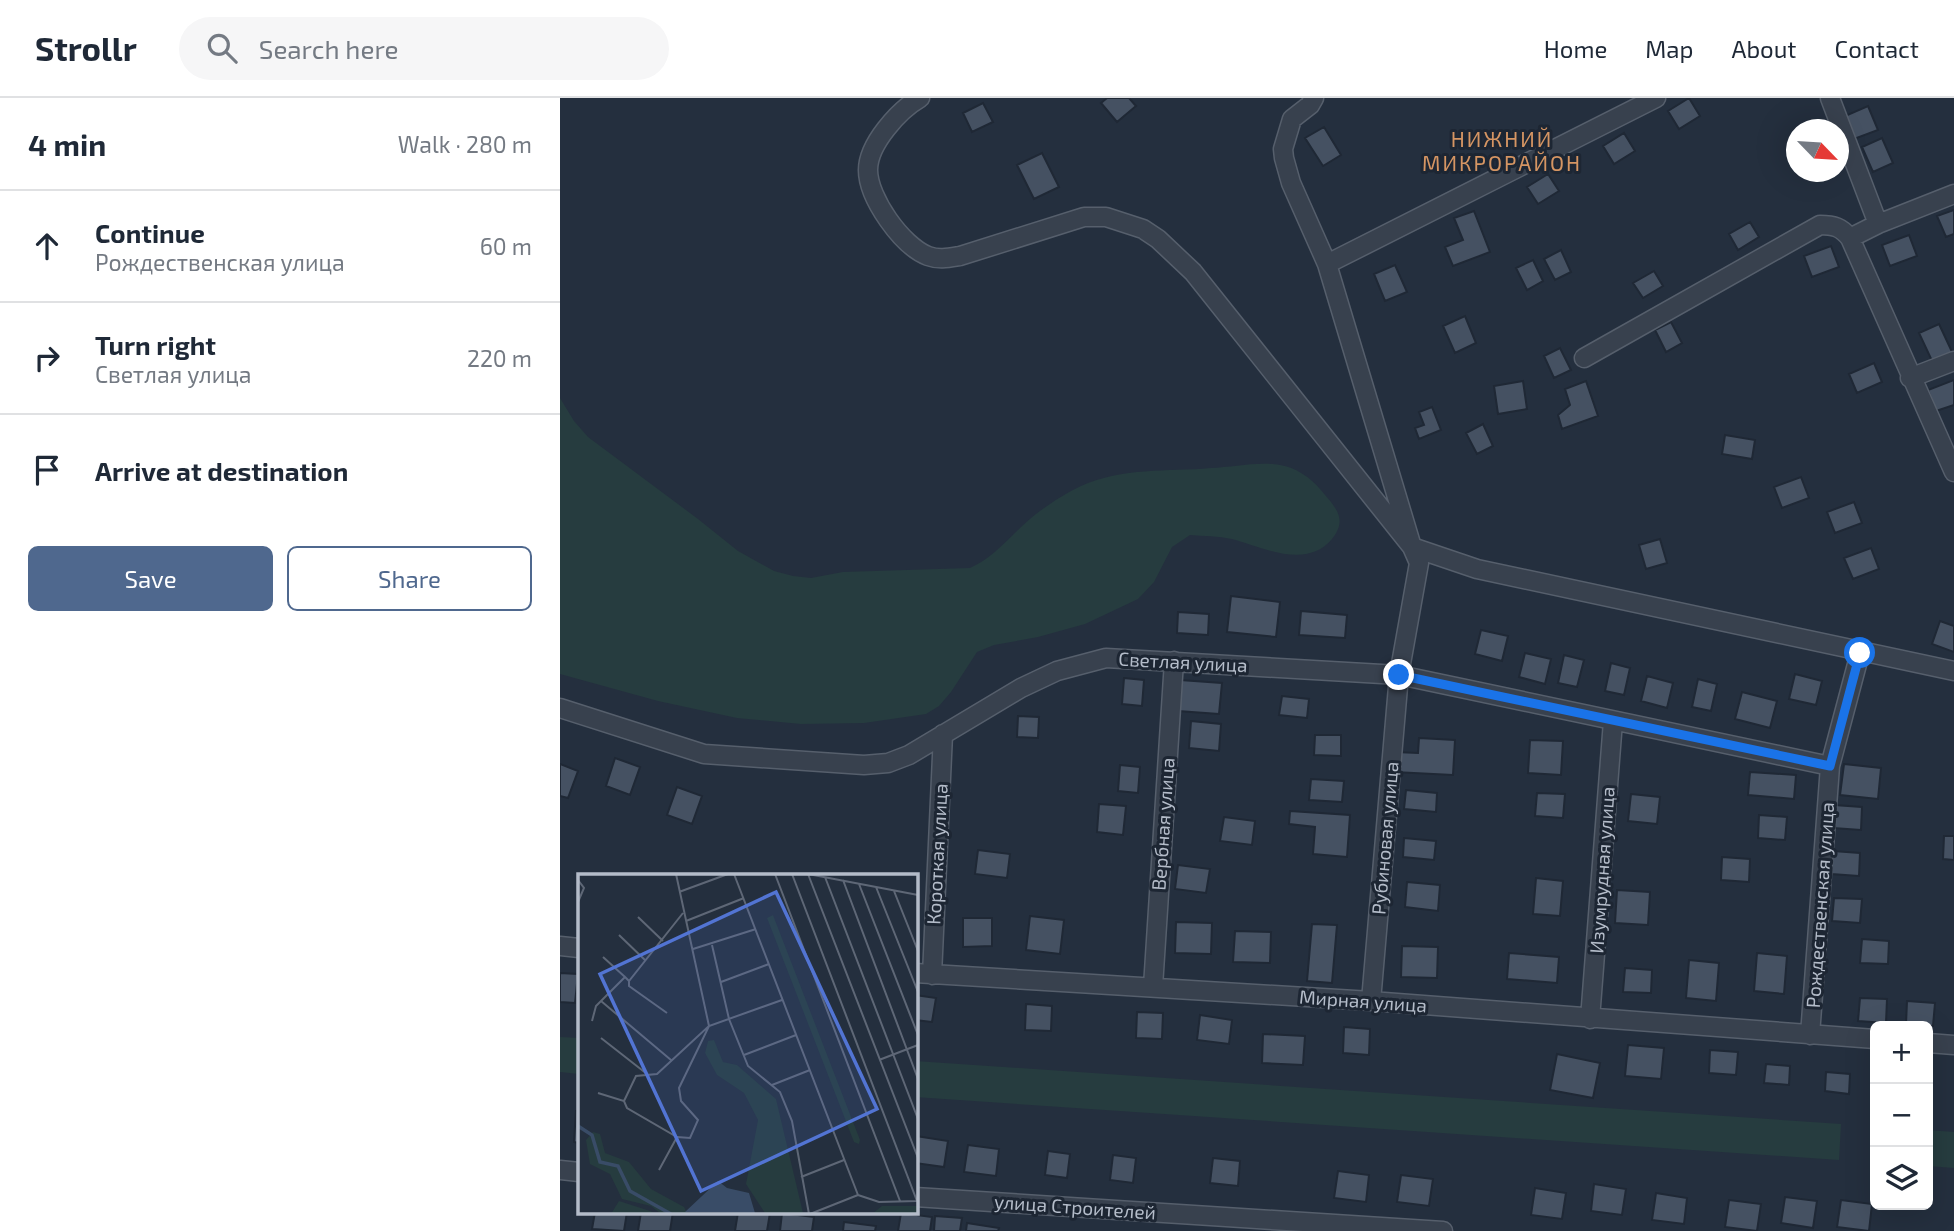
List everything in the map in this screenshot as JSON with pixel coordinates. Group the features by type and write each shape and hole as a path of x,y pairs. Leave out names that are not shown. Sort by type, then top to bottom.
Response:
{"street":[{"path":"1327,264 1656,98"},
{"path":"1830,98 1878,224"},
{"name":"Рубиновая улица","path":"1315,100 1292,119 1283,149 1291,183 1327,264 1419,563 1399,675 1371,1001"},
{"path":"909,101 878,141 870,156 868,172 876,200 896,230 916,249 940,259 960,256 1084,217 1106,217 1143,229 1158,239 1193,272 1412,547 1477,569 1954,671"},
{"path":"1850,238 1954,194"},
{"path":"1584,358 1820,225 1832,225 1842,229 1850,238 1954,472"},
{"path":"1910,378 1954,361"},
{"name":"Рождественская улица","path":"1810,1035 1830,766 1860,653"},
{"name":"Светлая улица","path":"560,708 704,754 864,765 888,763 909,755 1021,688 1057,671 1105,658 1174,661 1399,675 1830,766"},
{"name":"Вербная улица","path":"1153,987 1174,661"},
{"name":"Изумрудная улица","path":"1590,1019 1613,721"},
{"name":"Короткая улица","path":"923,974 943,734"},
{"path":"560,947 578,948"},
{"name":"Мирная улица","path":"923,974 1371,1001 1870,1039"},
{"path":"1933,1043 1954,1045"},
{"path":"560,1170 578,1172"},
{"name":"улица Строителей","path":"917,1197 1443,1231"}],"green space":[{"path":"560,398 588,437 738,551 774,571 793,576 811,578 843,572 970,568 996,551 1036,514 1069,492 1097,480 1145,471 1255,464 1286,466 1316,485 1338,512 1339,525 1332,539 1321,548 1297,555 1270,551 1227,538 1190,535 1172,547 1154,582 1138,599 1085,624 994,645 977,652 951,692 939,706 926,714 864,723 801,724 737,718 658,701 560,674"},
{"path":"560,1037 578,1038 578,1074 560,1072"},
{"path":"917,1061 1841,1124 1839,1160 917,1097"},
{"path":"1933,1130 1954,1132 1954,1168 1933,1166"}],"building":[{"path":"1107,98 1129,98 1136,106 1117,122 1101,103"},
{"path":"1689,98 1700,116 1679,129 1668,111"},
{"path":"983,103 993,122 972,132 963,113"},
{"path":"1868,106 1878,130 1854,139 1849,119 1845,116"},
{"path":"1324,127 1341,155 1323,166 1305,138"},
{"path":"1624,133 1635,151 1614,164 1603,146"},
{"path":"1882,138 1893,163 1873,172 1862,147"},
{"path":"1042,153 1059,187 1034,199 1017,165"},
{"path":"1548,174 1559,191 1538,204 1527,187"},
{"path":"1954,210 1954,234 1946,237 1937,216"},
{"path":"1474,211 1490,252 1453,266 1445,247 1463,240 1454,218"},
{"path":"1750,222 1759,237 1738,250 1729,234"},
{"path":"1909,235 1917,256 1890,266 1882,245"},
{"path":"1831,246 1839,267 1812,277 1804,256"},
{"path":"1561,250 1571,272 1555,280 1544,259"},
{"path":"1533,260 1543,281 1527,290 1516,268"},
{"path":"1395,265 1407,292 1385,301 1374,274"},
{"path":"1654,271 1663,286 1643,298 1633,283"},
{"path":"1465,316 1476,343 1455,353 1443,326"},
{"path":"1671,322 1682,343 1666,352 1655,330"},
{"path":"1939,324 1953,354 1933,363 1919,333"},
{"path":"1560,348 1571,370 1554,378 1544,356"},
{"path":"1874,363 1882,382 1857,393 1849,374"},
{"path":"1954,380 1954,405 1936,411 1928,390"},
{"path":"1523,381 1527,409 1498,414 1494,386"},
{"path":"1586,381 1598,416 1562,429 1558,415 1570,405 1565,389"},
{"path":"1432,407 1441,430 1419,439 1415,428 1424,425 1419,412"},
{"path":"1483,424 1493,446 1477,454 1466,433"},
{"path":"1725,435 1755,440 1752,459 1722,454"},
{"path":"1801,477 1809,498 1782,508 1774,487"},
{"path":"1854,502 1862,523 1835,533 1827,512"},
{"path":"1660,539 1667,563 1646,569 1639,545"},
{"path":"1871,548 1879,569 1853,579 1844,558"},
{"path":"1231,596 1280,602 1276,637 1227,632"},
{"path":"1301,611 1347,615 1345,638 1299,635"},
{"path":"1178,612 1209,614 1208,635 1177,633"},
{"path":"1940,621 1954,626 1954,652 1932,644"},
{"path":"1481,630 1508,636 1502,661 1475,654"},
{"path":"1525,653 1551,659 1545,684 1519,677"},
{"path":"1564,655 1584,660 1577,687 1558,683"},
{"path":"1611,663 1630,668 1624,695 1605,691"},
{"path":"1795,674 1822,681 1816,705 1789,699"},
{"path":"1647,676 1673,683 1667,708 1641,701"},
{"path":"1124,678 1144,680 1142,706 1122,704"},
{"path":"1698,679 1717,684 1711,711 1692,707"},
{"path":"1180,680 1222,683 1219,714 1178,711"},
{"path":"1742,692 1777,701 1770,728 1735,719"},
{"path":"1282,696 1309,699 1307,718 1279,715"},
{"path":"1018,716 1039,717 1038,738 1017,737"},
{"path":"1191,721 1221,724 1219,751 1189,748"},
{"path":"1315,735 1341,735 1341,756 1314,755"},
{"path":"1419,738 1455,740 1453,775 1394,772 1395,752 1418,753"},
{"path":"1530,740 1563,741 1561,775 1528,773"},
{"path":"615,758 640,767 630,795 606,786"},
{"path":"560,764 578,771 568,798 560,796"},
{"path":"1844,764 1881,768 1878,799 1840,795"},
{"path":"1120,765 1140,767 1138,793 1118,791"},
{"path":"1750,772 1796,775 1794,799 1748,795"},
{"path":"1311,779 1344,781 1342,802 1309,800"},
{"path":"677,787 702,796 692,824 667,815"},
{"path":"1406,790 1437,793 1436,812 1404,809"},
{"path":"1537,793 1565,794 1563,818 1535,816"},
{"path":"1631,794 1660,797 1657,824 1628,821"},
{"path":"1099,804 1126,806 1123,835 1097,832"},
{"path":"1834,805 1862,807 1861,830 1833,828"},
{"path":"1290,811 1350,815 1347,857 1313,854 1315,827 1289,824"},
{"path":"1759,815 1787,817 1785,840 1758,838"},
{"path":"1224,817 1255,821 1252,845 1220,841"},
{"path":"1944,836 1954,836 1954,860 1943,859"},
{"path":"1404,838 1436,841 1434,860 1403,857"},
{"path":"978,850 1010,854 1007,878 975,874"},
{"path":"1833,851 1860,853 1859,876 1831,874"},
{"path":"1722,857 1750,859 1749,882 1721,880"},
{"path":"1178,865 1210,869 1206,893 1175,889"},
{"path":"1536,878 1563,881 1560,916 1533,914"},
{"path":"1407,882 1440,885 1438,911 1405,907"},
{"path":"1617,890 1650,892 1648,925 1615,923"},
{"path":"1834,898 1862,899 1860,923 1832,921"},
{"path":"1030,916 1064,920 1060,954 1026,950"},
{"path":"963,918 992,918 992,946 963,947"},
{"path":"1176,922 1212,923 1211,954 1175,953"},
{"path":"1312,924 1337,925 1332,983 1307,981"},
{"path":"1235,931 1271,932 1270,963 1233,962"},
{"path":"1862,939 1889,941 1888,964 1860,963"},
{"path":"1402,946 1438,947 1437,978 1401,977"},
{"path":"1509,953 1559,957 1557,983 1507,979"},
{"path":"1757,953 1787,956 1784,994 1754,991"},
{"path":"1689,960 1719,963 1716,1001 1686,998"},
{"path":"1625,968 1652,970 1651,993 1623,992"},
{"path":"560,973 578,974 575,1003 560,1002"},
{"path":"917,995 936,998 932,1022 917,1020"},
{"path":"1860,998 1887,999 1886,1021 1858,1021"},
{"path":"1907,1001 1935,1003 1933,1026 1933,1021 1906,1021"},
{"path":"1026,1004 1052,1006 1051,1031 1025,1030"},
{"path":"1137,1012 1163,1013 1162,1039 1136,1038"},
{"path":"1200,1015 1232,1020 1229,1044 1197,1040"},
{"path":"1344,1027 1370,1029 1369,1055 1343,1053"},
{"path":"1263,1034 1305,1036 1303,1065 1262,1063"},
{"path":"1628,1045 1664,1048 1661,1079 1625,1076"},
{"path":"1710,1050 1738,1052 1736,1075 1709,1073"},
{"path":"1557,1054 1600,1063 1593,1098 1550,1090"},
{"path":"1766,1064 1790,1066 1789,1085 1764,1083"},
{"path":"1826,1072 1850,1074 1849,1094 1825,1091"},
{"path":"576,1111 578,1111 578,1143 574,1142"},
{"path":"917,1136 948,1141 944,1167 917,1163"},
{"path":"968,1145 999,1149 996,1176 964,1172"},
{"path":"1048,1151 1070,1154 1067,1178 1045,1175"},
{"path":"1113,1155 1136,1158 1133,1183 1110,1180"},
{"path":"1213,1158 1240,1161 1238,1186 1210,1183"},
{"path":"1338,1171 1369,1175 1366,1202 1334,1198"},
{"path":"1401,1175 1433,1179 1429,1206 1397,1202"},
{"path":"1594,1184 1626,1189 1622,1215 1591,1211"},
{"path":"1535,1188 1566,1193 1562,1219 1531,1215"},
{"path":"1656,1193 1687,1198 1684,1224 1652,1220"},
{"path":"1785,1197 1817,1201 1813,1228 1781,1223"},
{"path":"1729,1200 1761,1204 1757,1231 1725,1227"},
{"path":"1841,1200 1870,1204 1869,1231 1837,1227"},
{"path":"595,1214 627,1214 624,1231 592,1229"},
{"path":"641,1214 673,1214 670,1231 638,1231"},
{"path":"738,1214 770,1214 767,1231 735,1231"},
{"path":"782,1214 814,1217 812,1231 780,1231"},
{"path":"901,1214 932,1217 930,1231 898,1231"},
{"path":"935,1216 962,1218 960,1231 934,1231"},
{"path":"844,1222 876,1226 875,1231 843,1231"},
{"path":"967,1223 999,1228 998,1231 966,1231"}],"district":[{"name":"НИЖНИЙ МИКРОРАЙОН","path":"1502,152"}],"route":[{"path":"1399,675 1830,766 1860,653"}]}
